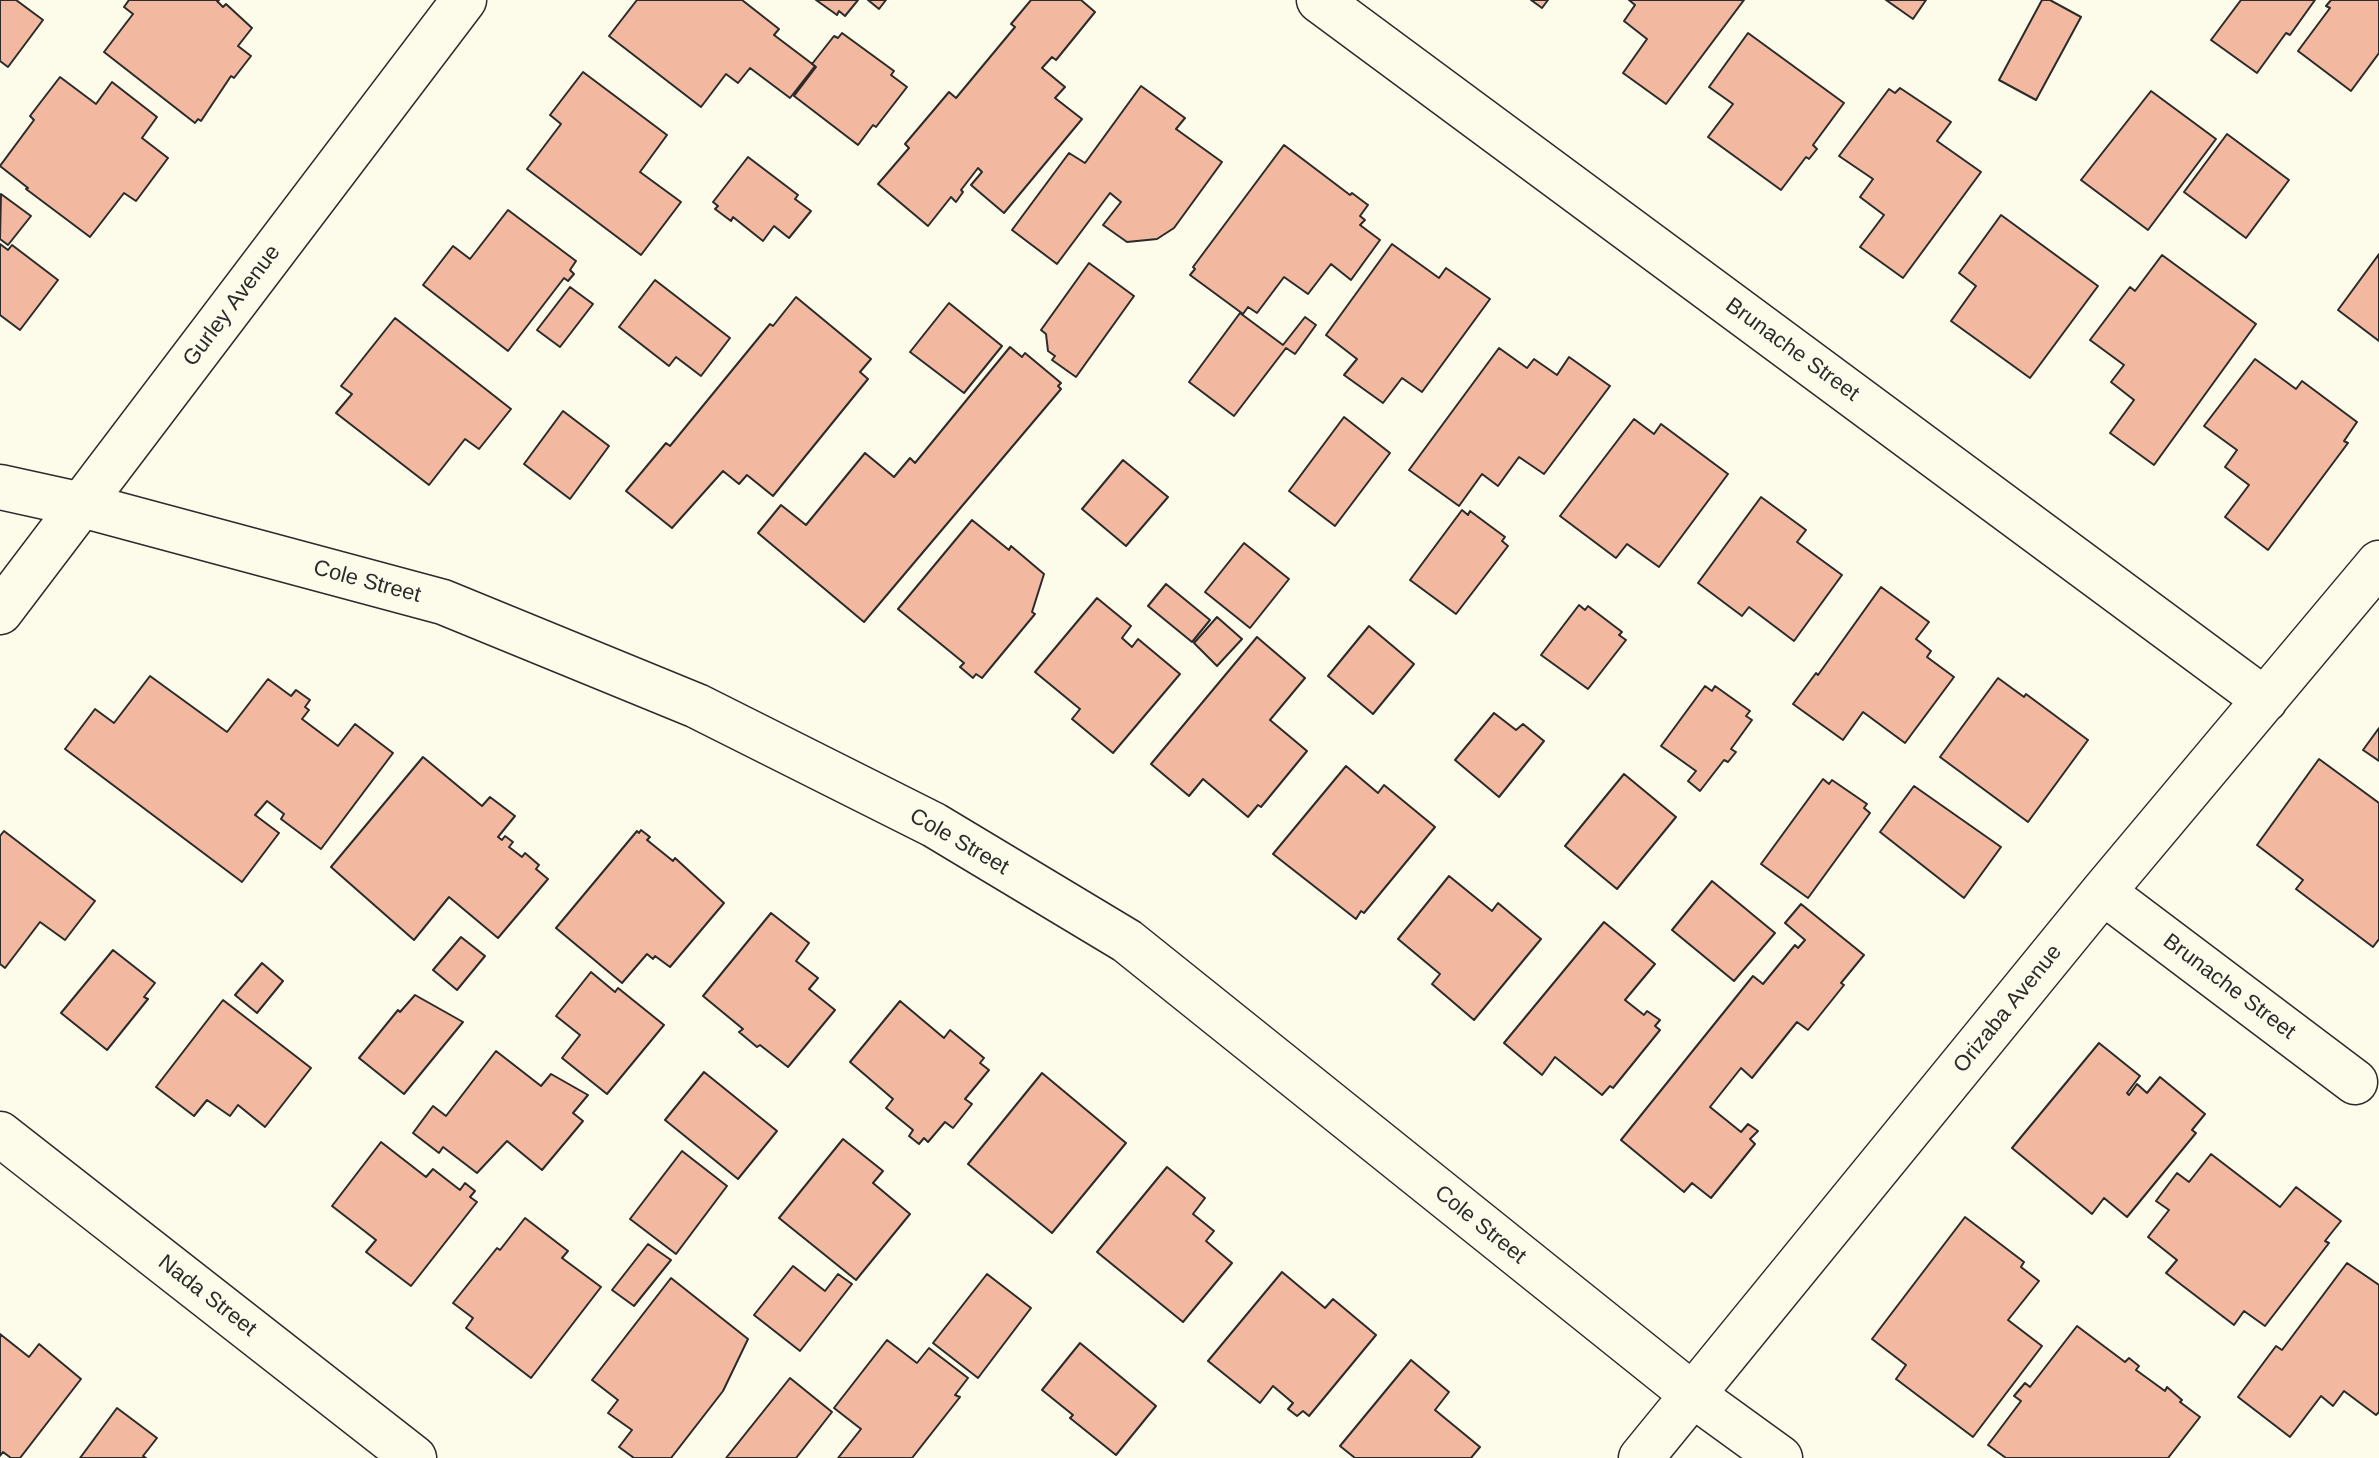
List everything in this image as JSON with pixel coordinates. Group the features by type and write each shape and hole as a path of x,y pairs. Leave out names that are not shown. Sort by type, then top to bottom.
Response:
{"street":[{"name":"Gurley Avenue","path":"0,612 464,0"},
{"name":"Brunache Street","path":"1319,0 2265,700"},
{"name":"Cole Street","path":"0,487 82,505 443,602 697,706 934,825 1127,941 1693,1395 1780,1458"},
{"name":"Orizaba Avenue","path":"1641,1458 2103,892 2379,563"},
{"name":"Brunache Street","path":"2103,892 2355,1082"},
{"name":"Nada Street","path":"0,1134 414,1458"}],"building":[{"path":"0,0 16,0 43,20 8,67 0,61"},
{"path":"129,0 219,0 223,7 226,4 252,28 238,46 251,56 234,78 231,76 201,121 198,119 195,123 104,52 133,14 124,7"},
{"path":"637,0 742,0 779,29 774,35 815,66 790,98 750,68 738,83 726,74 701,107 609,36"},
{"path":"816,0 858,0 845,16 839,11 837,15"},
{"path":"868,0 886,0 879,9"},
{"path":"1031,0 1081,0 1095,12 1056,60 1052,57 1042,68 1065,87 1055,98 1082,119 1004,213 971,185 982,172 978,168 956,202 951,197 928,226 878,184 909,148 905,144 949,92 956,98 1015,27 1011,24"},
{"path":"1531,0 1548,0 1542,8"},
{"path":"1629,0 1744,0 1666,104 1623,73 1647,39 1624,21 1635,5"},
{"path":"1886,0 1926,0 1913,19"},
{"path":"2042,0 2050,0 2081,17 2036,100 1999,80"},
{"path":"2241,0 2315,0 2257,73 2211,40"},
{"path":"2331,0 2379,0 2379,53 2351,91 2298,51 2330,8 2326,6"},
{"path":"842,33 894,71 891,75 907,87 858,145 794,96 816,67 812,64 834,36 838,38"},
{"path":"1748,33 1844,103 1813,145 1817,149 1809,159 1806,157 1781,190 1708,137 1733,104 1709,87"},
{"path":"583,72 667,135 640,172 681,202 641,255 527,169 561,124 550,115"},
{"path":"60,77 96,104 112,82 157,117 142,138 168,158 136,201 124,193 90,237 0,166 34,120 30,116"},
{"path":"1141,86 1185,118 1176,129 1222,162 1174,228 1157,239 1127,242 1103,225 1121,202 1110,193 1057,264 1012,230 1069,153 1085,163"},
{"path":"1900,88 1951,122 1937,141 1981,172 1903,278 1860,247 1884,215 1860,197 1873,179 1839,156 1889,89 1895,93"},
{"path":"2151,91 2216,139 2148,230 2081,180"},
{"path":"2227,134 2289,180 2246,238 2184,192"},
{"path":"1284,145 1368,205 1360,216 1365,220 1360,225 1380,240 1351,280 1331,264 1308,294 1284,277 1257,313 1248,307 1243,314 1190,275"},
{"path":"748,157 798,195 795,199 811,211 789,238 774,226 763,241 733,217 731,221 715,209 718,206 713,202"},
{"path":"1,194 31,216 8,245 0,239"},
{"path":"508,210 576,261 570,270 574,274 568,281 564,278 508,351 423,285 453,246 470,259"},
{"path":"2001,215 2098,286 2030,378 1951,321 1976,286 1959,273"},
{"path":"0,244 8,250 12,245 58,280 20,330 0,315"},
{"path":"1392,244 1439,278 1446,268 1490,299 1422,392 1402,378 1383,403 1344,375 1357,359 1326,335"},
{"path":"2379,254 2379,341 2338,310"},
{"path":"2162,255 2256,324 2154,465 2110,433 2134,400 2111,382 2124,365 2090,340 2130,287 2135,291"},
{"path":"1089,263 1134,296 1076,377 1052,360 1055,356 1048,351 1046,334 1041,330"},
{"path":"655,280 730,338 701,376 676,357 669,366 619,327"},
{"path":"570,287 593,304 560,347 537,330"},
{"path":"796,297 871,359 860,372 868,379 773,496 747,475 739,484 723,471 672,528 626,491 666,443 670,446 770,324 773,326"},
{"path":"949,303 1002,346 964,393 910,352"},
{"path":"1240,313 1283,345 1305,317 1316,325 1295,354 1286,348 1234,416 1189,382"},
{"path":"395,318 511,409 479,449 465,439 429,485 336,413 352,394 341,386"},
{"path":"1010,347 1022,357 1025,353 1061,383 1058,386 1061,389 864,622 758,533 781,505 806,525 865,453 894,477 910,458 915,463"},
{"path":"1499,348 1527,368 1534,359 1557,375 1569,357 1610,386 1544,474 1519,457 1498,486 1482,474 1459,506 1409,470"},
{"path":"2255,359 2296,389 2302,381 2357,422 2344,441 2348,443 2268,550 2225,517 2249,485 2225,467 2237,450 2204,426"},
{"path":"563,411 609,446 570,499 524,464"},
{"path":"1344,417 1390,453 1335,526 1289,491"},
{"path":"1634,419 1654,434 1661,424 1728,474 1659,567 1627,544 1616,558 1560,516"},
{"path":"1123,460 1168,497 1126,546 1082,509"},
{"path":"1761,497 1806,530 1797,542 1842,575 1794,641 1749,607 1742,616 1698,583"},
{"path":"1462,510 1468,515 1470,511 1505,537 1502,541 1508,546 1456,614 1410,580"},
{"path":"972,520 1009,550 1011,546 1044,574 1032,612 1035,614 982,678 976,674 973,678 960,667 964,663 898,609"},
{"path":"1244,543 1289,579 1250,628 1205,592"},
{"path":"1166,584 1210,620 1192,642 1148,606"},
{"path":"1881,587 1929,622 1916,639 1931,651 1927,657 1954,677 1905,743 1863,712 1843,740 1793,704 1816,673 1818,675"},
{"path":"1097,598 1131,626 1122,638 1132,647 1138,639 1180,674 1113,753 1072,719 1080,709 1035,672"},
{"path":"1579,605 1585,610 1588,606 1622,632 1619,635 1626,640 1588,689 1541,655"},
{"path":"1217,617 1242,639 1217,666 1194,643"},
{"path":"1369,626 1414,664 1373,714 1328,676"},
{"path":"1257,637 1305,678 1270,720 1307,751 1261,807 1258,805 1248,817 1203,779 1189,796 1151,764"},
{"path":"150,676 227,732 268,679 291,696 296,690 310,700 305,707 309,710 302,719 338,746 355,724 393,753 321,849 281,819 284,814 267,801 255,815 279,833 242,882 65,749 95,709 114,723"},
{"path":"1998,678 2024,697 2026,694 2088,740 2028,822 1940,757"},
{"path":"1705,686 1712,691 1715,686 1750,711 1746,716 1752,720 1731,749 1736,752 1728,762 1724,760 1700,791 1688,781 1696,771 1661,746"},
{"path":"1494,713 1516,730 1523,724 1544,741 1499,797 1455,760"},
{"path":"2379,728 2379,761 2363,750"},
{"path":"423,757 482,806 490,797 515,816 498,837 502,840 505,836 513,842 509,847 522,857 525,853 539,865 536,869 548,879 498,938 449,897 414,940 331,867"},
{"path":"2319,759 2379,803 2379,939 2373,947 2296,889 2303,880 2257,845"},
{"path":"1346,766 1378,793 1384,785 1435,827 1356,919 1273,854"},
{"path":"1624,774 1676,817 1617,889 1565,846"},
{"path":"1823,779 1829,784 1832,780 1867,804 1864,808 1870,813 1808,898 1761,864"},
{"path":"1914,786 2001,847 1964,898 1880,832"},
{"path":"641,830 650,837 647,840 673,861 675,858 724,903 670,967 647,954 622,983 556,928"},
{"path":"4,831 95,901 65,940 40,922 5,968 0,964 0,836"},
{"path":"1449,876 1492,911 1498,903 1541,939 1474,1020 1432,984 1440,974 1398,939"},
{"path":"1712,881 1775,933 1734,981 1672,930"},
{"path":"1801,904 1864,955 1808,1030 1797,1022 1752,1078 1741,1068 1710,1107 1741,1132 1748,1124 1758,1131 1750,1139 1755,1144 1711,1198 1692,1183 1684,1192 1621,1140 1753,976 1763,984 1795,945 1798,948 1805,940 1785,923"},
{"path":"771,913 809,943 796,961 818,978 809,989 835,1010 788,1067 739,1032 743,1029 703,996"},
{"path":"1604,922 1655,964 1625,1000 1644,1015 1647,1011 1660,1020 1655,1026 1660,1030 1613,1088 1610,1086 1602,1095 1555,1057 1542,1075 1504,1043"},
{"path":"461,937 485,956 457,990 433,970"},
{"path":"113,950 155,983 144,997 148,999 107,1050 61,1013"},
{"path":"262,963 283,981 257,1013 235,995"},
{"path":"591,972 615,992 618,988 664,1025 607,1094 562,1058 580,1035 556,1016"},
{"path":"415,995 463,1022 404,1094 359,1058 398,1010 400,1012"},
{"path":"223,1000 311,1068 265,1127 238,1105 230,1116 207,1100 194,1116 156,1087"},
{"path":"900,1001 944,1038 950,1030 984,1058 980,1063 989,1070 965,1099 972,1104 953,1128 945,1122 928,1142 924,1138 919,1144 909,1136 913,1130 886,1108 893,1099 850,1062"},
{"path":"2099,1043 2140,1076 2127,1093 2129,1095 2137,1084 2147,1093 2160,1077 2205,1114 2192,1130 2196,1133 2127,1217 2104,1198 2092,1214 2012,1148"},
{"path":"496,1051 541,1086 551,1074 588,1095 573,1113 583,1121 542,1170 507,1141 477,1173 443,1147 439,1153 413,1133 433,1106 446,1116"},
{"path":"704,1072 777,1131 738,1179 665,1120"},
{"path":"1042,1073 1126,1143 1052,1233 968,1164"},
{"path":"843,1139 883,1171 873,1183 910,1214 856,1280 779,1218"},
{"path":"381,1142 426,1177 433,1169 460,1190 465,1183 475,1191 470,1197 477,1202 411,1286 366,1252 376,1240 332,1206"},
{"path":"682,1151 727,1186 676,1254 630,1219"},
{"path":"2211,1154 2280,1207 2296,1187 2341,1221 2325,1241 2329,1243 2265,1326 2244,1311 2234,1325 2166,1273 2177,1260 2148,1237 2169,1210 2156,1201 2177,1173 2189,1182"},
{"path":"1167,1167 1205,1198 1193,1214 1214,1231 1206,1241 1232,1263 1183,1322 1097,1252"},
{"path":"1965,1217 2024,1262 2021,1267 2039,1281 2008,1320 2042,1346 1973,1437 1896,1379 1906,1365 1872,1339"},
{"path":"525,1218 568,1251 562,1258 601,1287 531,1378 466,1328 473,1318 453,1303"},
{"path":"648,1244 671,1260 634,1306 612,1290"},
{"path":"2347,1263 2379,1285 2379,1412 2376,1415 2344,1391 2333,1406 2321,1396 2290,1437 2238,1397 2276,1346 2282,1350"},
{"path":"793,1266 825,1291 838,1274 852,1284 800,1351 754,1315"},
{"path":"1282,1272 1325,1308 1333,1299 1376,1335 1309,1416 1303,1411 1297,1416 1288,1409 1293,1403 1273,1386 1260,1403 1208,1361"},
{"path":"987,1274 1031,1308 978,1378 933,1343"},
{"path":"671,1278 748,1339 723,1391 671,1458 634,1458 619,1447 632,1430 608,1413 618,1400 592,1380"},
{"path":"2077,1326 2125,1362 2129,1358 2139,1366 2136,1370 2165,1391 2167,1387 2200,1417 2168,1458 2006,1458 1988,1445 2021,1401 2014,1396 2025,1383 2030,1387"},
{"path":"0,1334 29,1357 39,1344 81,1379 20,1458 11,1458 3,1452 0,1456"},
{"path":"887,1340 917,1363 929,1348 968,1378 955,1395 960,1397 912,1458 838,1458 861,1429 834,1408"},
{"path":"1080,1343 1156,1406 1116,1455 1070,1418 1073,1415 1042,1390"},
{"path":"1411,1360 1449,1392 1435,1410 1480,1447 1471,1458 1355,1458 1340,1446"},
{"path":"790,1378 832,1412 796,1458 726,1458"},
{"path":"117,1408 157,1438 143,1456 146,1458 80,1458"}]}
